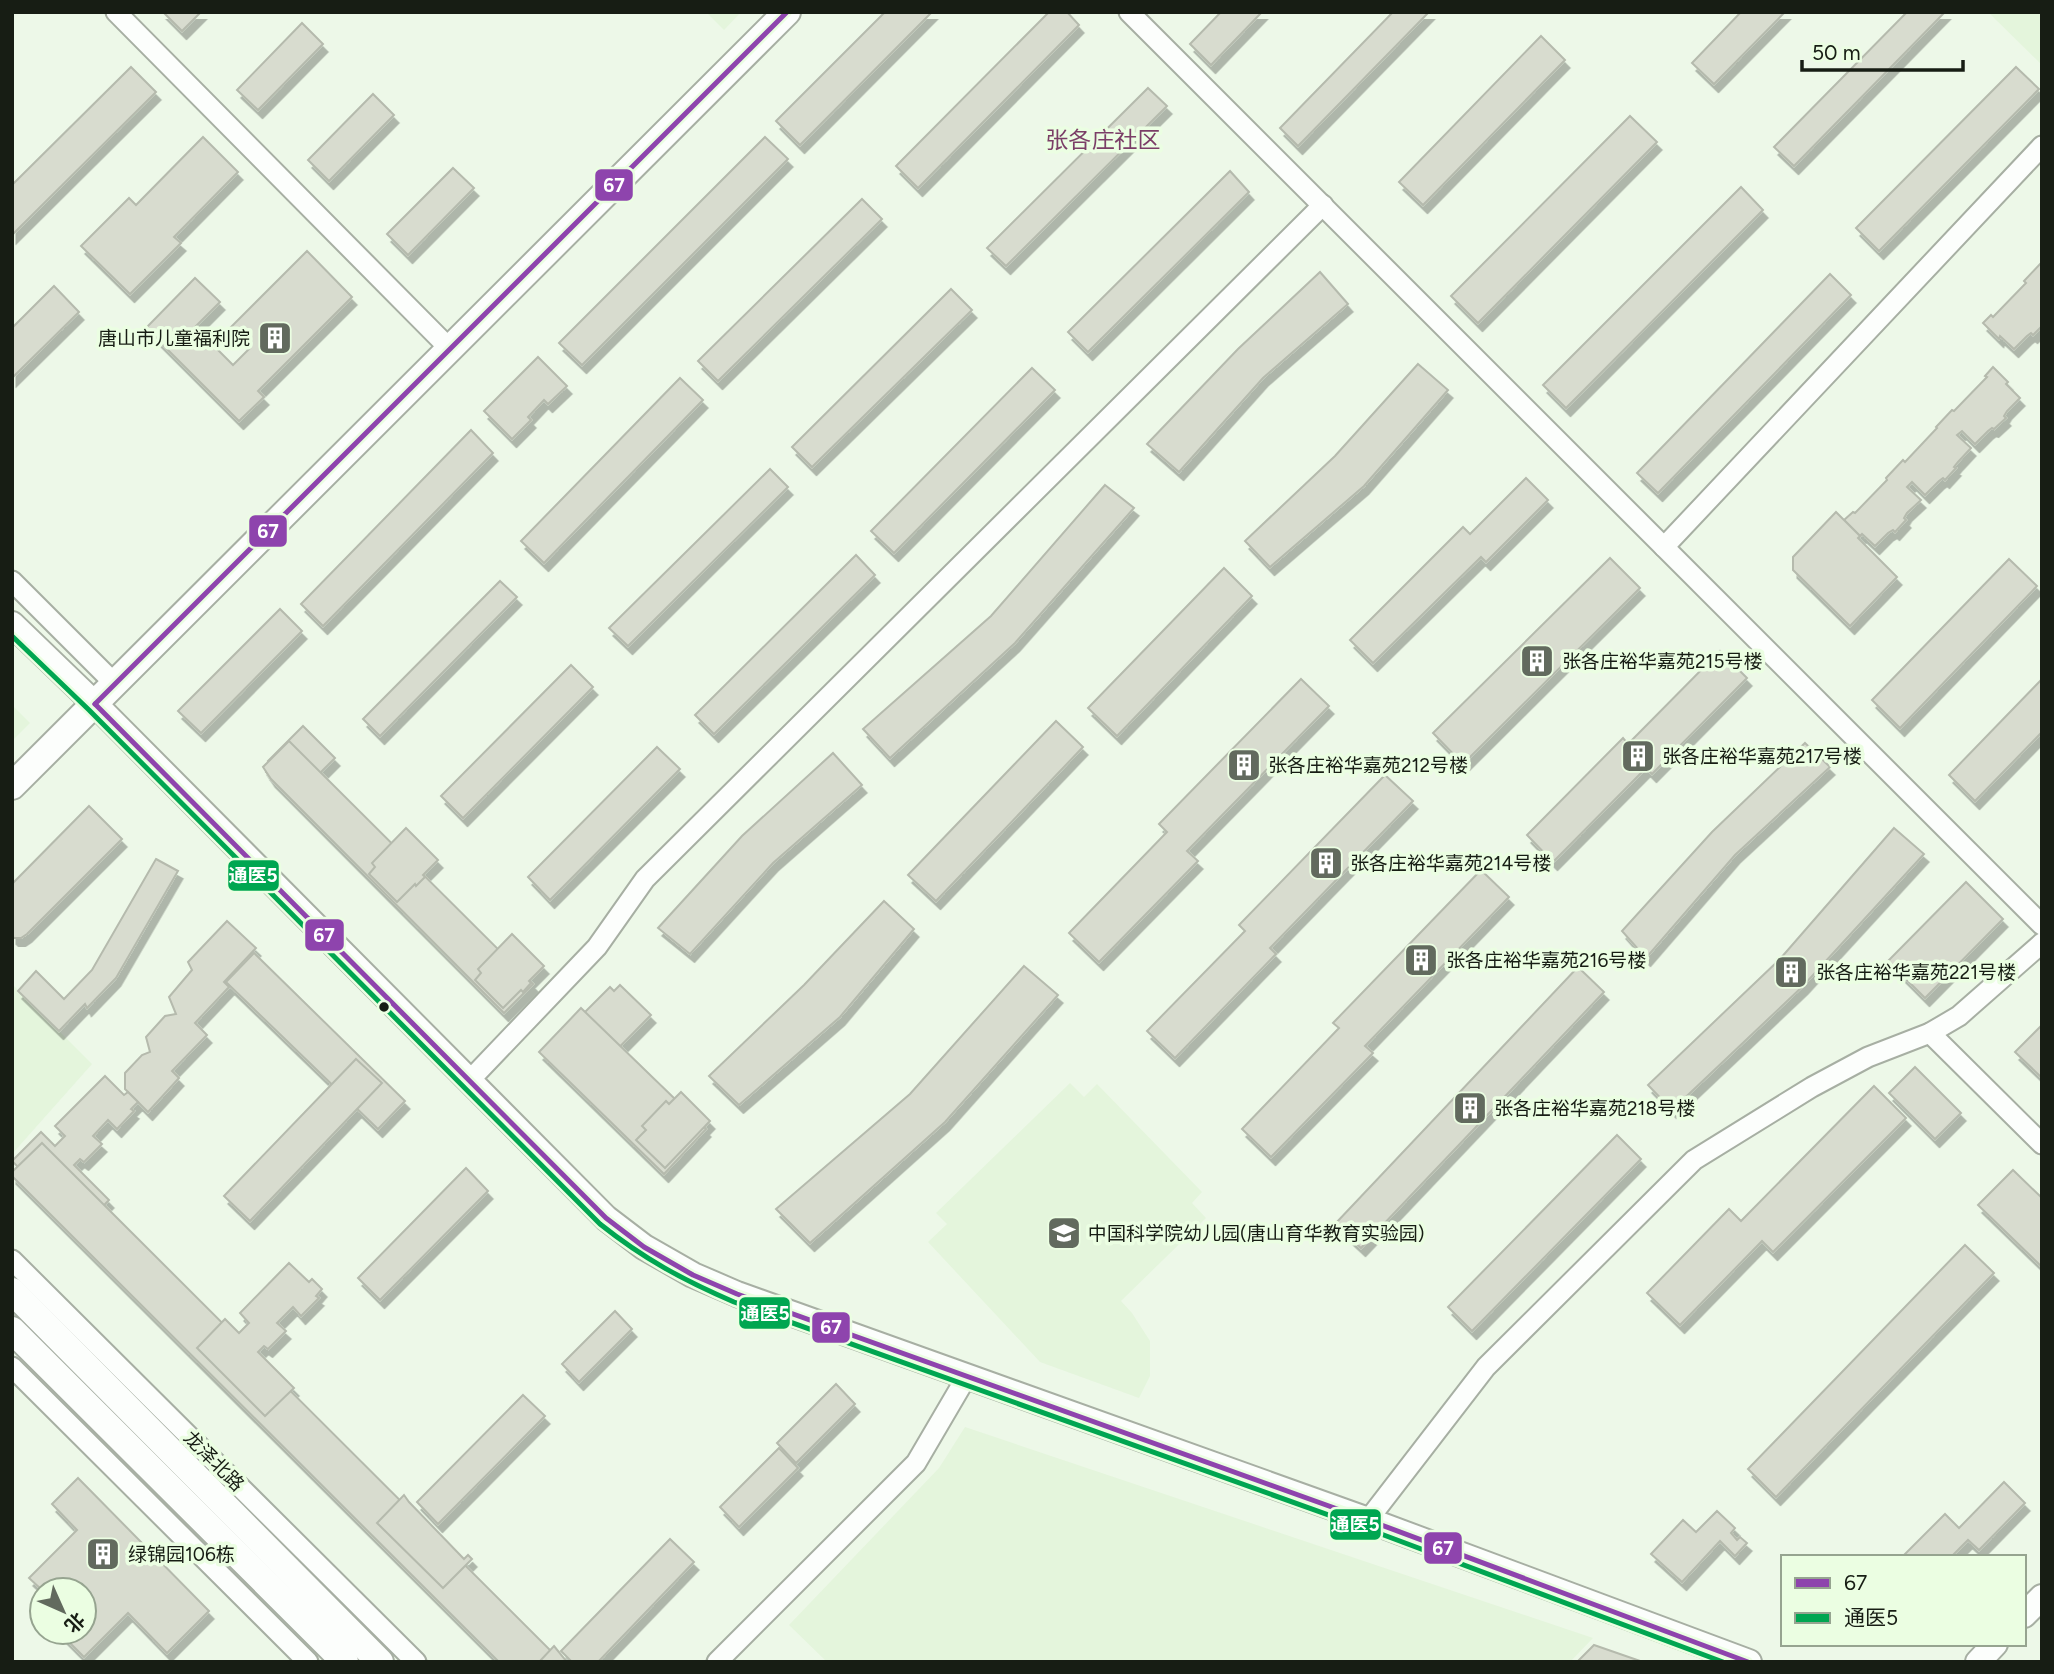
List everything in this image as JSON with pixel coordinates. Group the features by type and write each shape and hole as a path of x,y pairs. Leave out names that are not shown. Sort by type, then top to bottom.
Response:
{"main road":[{"path":"12,786 787,12"},
{"name":"龙泽北路","path":"12,1291 380,1662"},
{"path":"12,1330 345,1662"}],"street":[{"path":"116,12 451,349"},
{"path":"1129,12 2042,925"},
{"path":"1664,547 2042,146"},
{"path":"469,1081 597,947 645,878 1323,205"},
{"path":"12,581 114,683"},
{"path":"12,624 95,704 606,1218 644,1247 692,1275 737,1294 1368,1520 1749,1662"},
{"path":"1368,1520 1486,1367 1693,1160 1812,1087 1868,1057 1930,1033 1959,1016 2042,943"},
{"path":"1930,1033 2042,1144"},
{"name":"龙泽北路","path":"12,1259 416,1662"},
{"path":"12,1367 308,1662"},
{"path":"717,1662 916,1463 967,1376"},
{"path":"2026,1613 2042,1597"},
{"path":"1978,1662 1993,1646"}],"shaded area":[{"path":"706,12 741,12 724,30"},
{"path":"1988,12 2042,12 2042,65"},
{"path":"12,705 30,723 12,741"},
{"path":"12,984 92,1064 12,1154"},
{"name":"中国科学院幼儿园(唐山育华教育实验园)","path":"1070,1083 1084,1097 1097,1084 1202,1192 1192,1203 1206,1218 1121,1301 1150,1341 1150,1376 1139,1398 1040,1362 928,1242 947,1224 936,1213"},
{"path":"965,1427 1593,1638 1570,1662 827,1662 789,1625 939,1468"}],"building":[{"path":"163,12 201,12 182,31"},
{"path":"885,12 932,12 800,145 776,121"},
{"path":"1049,12 1067,12 1079,25 918,188 896,166"},
{"path":"1221,12 1262,12 1211,65 1190,44"},
{"path":"1393,12 1429,12 1298,146 1280,128"},
{"path":"1741,12 1785,12 1714,84 1692,63"},
{"path":"1907,12 1945,12 1794,166 1774,147"},
{"path":"302,23 323,44 258,110 237,90"},
{"path":"1541,36 1565,60 1423,205 1399,182"},
{"path":"131,67 156,92 12,235 12,185"},
{"path":"2016,67 2039,89 1879,251 1856,228"},
{"path":"1148,88 1167,106 1006,266 987,248"},
{"path":"373,94 394,115 329,181 308,160"},
{"path":"1630,116 1657,142 1478,323 1451,296"},
{"path":"203,137 238,172 174,237 181,243 130,294 81,246 129,198 136,205"},
{"path":"765,137 788,159 582,365 559,343"},
{"path":"453,168 474,188 408,255 387,234"},
{"path":"1230,171 1249,192 1088,352 1068,332"},
{"path":"1741,187 1763,210 1566,408 1543,385"},
{"path":"862,199 882,219 718,381 698,361"},
{"name":"唐山市儿童福利院","path":"307,251 352,297 258,391 264,397 239,421 146,328 195,278 220,302 195,327 233,365 250,348 230,328"},
{"path":"2041,263 2042,326 2014,349 1983,323 1991,315 1993,317 2026,283 2024,281"},
{"path":"1320,272 1348,304 1263,378 1179,472 1147,444 1238,349"},
{"path":"1830,274 1851,295 1658,493 1637,473"},
{"path":"54,286 79,312 12,378 12,328"},
{"path":"951,289 972,310 812,467 792,447"},
{"path":"538,357 567,386 548,404 544,400 528,417 531,420 512,439 484,411"},
{"path":"1418,364 1448,390 1364,486 1270,567 1245,541 1335,456"},
{"path":"1993,367 2020,398 2007,411 2004,416 2006,418 1975,444 1962,431 1957,435 1971,448 1945,480 1943,478 1939,481 1925,495 1912,482 1907,487 1921,500 1907,513 1904,518 1906,520 1895,532 1893,530 1888,533 1875,546 1862,534 1860,536 1844,520 1855,513 1903,460 1905,462 1952,410 1987,377 1985,376"},
{"path":"1032,368 1055,390 894,553 871,531"},
{"path":"680,378 703,400 544,563 521,541"},
{"path":"471,430 493,453 323,626 301,604"},
{"path":"770,469 788,487 628,646 609,628"},
{"path":"1526,478 1548,500 1486,562 1481,557 1373,663 1350,640 1463,527 1470,534"},
{"path":"1105,485 1134,508 1015,643 890,758 863,729 991,616"},
{"path":"1836,512 1897,577 1850,626 1793,570 1793,557"},
{"path":"856,555 875,575 714,734 695,715"},
{"name":"张各庄裕华嘉苑215号楼","path":"1610,558 1640,588 1463,764 1433,733"},
{"path":"2009,559 2037,586 1900,728 1872,700"},
{"path":"1224,568 1252,596 1117,736 1088,708"},
{"path":"500,581 517,597 380,736 363,719"},
{"path":"280,609 302,631 201,733 178,711"},
{"name":"张各庄裕华嘉苑217号楼","path":"1720,651 1747,678 1652,774 1646,768 1553,862 1527,835 1623,738 1628,744"},
{"path":"571,665 593,687 463,818 441,796"},
{"name":"张各庄裕华嘉苑212号楼","path":"1301,679 1329,706 1187,851 1198,861 1099,962 1069,933 1167,832 1159,824"},
{"path":"2042,679 2042,732 1975,801 1949,775"},
{"path":"1056,721 1083,747 936,901 908,875"},
{"path":"303,726 335,758 320,773 322,775 313,784 311,782 294,800 266,772 272,765 268,761"},
{"path":"289,741 533,984 504,1013 271,779 263,767"},
{"path":"1805,743 1830,767 1735,855 1646,958 1622,931 1712,832"},
{"path":"657,747 680,769 550,900 528,877"},
{"path":"833,753 862,785 773,863 690,954 658,928 742,836"},
{"name":"张各庄裕华嘉苑214号楼","path":"1385,775 1413,801 1270,948 1276,954 1175,1058 1147,1031 1245,931 1239,925"},
{"path":"89,806 122,839 27,934 14,938 12,884"},
{"path":"406,828 438,860 423,875 425,877 397,902 369,874 375,867 372,863"},
{"name":"张各庄裕华嘉苑221号楼","path":"1894,828 1924,854 1803,986 1672,1110 1648,1085 1780,959"},
{"path":"156,859 178,871 116,978 87,1008 85,1004 59,1031 18,991 36,971 64,999 92,970"},
{"name":"张各庄裕华嘉苑216号楼","path":"1481,870 1509,897 1365,1046 1373,1053 1271,1157 1242,1129 1339,1028 1333,1023"},
{"path":"1966,882 2003,919 1925,998 1888,961"},
{"path":"884,901 914,929 840,1017 739,1105 709,1076 804,985"},
{"path":"227,921 256,948 224,982 229,987 195,1023 207,1035 172,1071 179,1078 148,1112 125,1089 125,1073 142,1055 150,1052 146,1037 165,1016 176,1014 169,997 192,970 188,962"},
{"path":"512,934 544,966 529,981 531,983 523,992 521,990 503,1008 475,980 481,973 478,969"},
{"path":"254,953 405,1101 378,1129 226,982"},
{"path":"1024,966 1058,995 945,1122 810,1243 776,1209 910,1094"},
{"name":"张各庄裕华嘉苑218号楼","path":"1578,967 1604,992 1361,1248 1335,1224"},
{"path":"620,985 651,1015 581,1086 546,1051 610,987 614,991"},
{"path":"581,1008 706,1129 664,1174 539,1052"},
{"path":"2042,1025 2042,1075 2040,1076 2015,1052"},
{"path":"356,1059 382,1083 250,1221 224,1196"},
{"path":"1915,1067 1961,1113 1935,1139 1889,1093"},
{"path":"105,1076 124,1095 128,1092 138,1102 131,1109 134,1111 117,1129 108,1120 93,1136 102,1144 84,1162 80,1159 74,1165 109,1200 81,1229 12,1161 41,1132 55,1146 65,1136 55,1126"},
{"path":"1874,1086 1906,1118 1773,1252 1762,1241 1680,1325 1647,1293 1729,1209 1741,1221"},
{"path":"681,1092 710,1121 665,1168 636,1140 646,1130 642,1126 666,1101 669,1104"},
{"path":"1617,1135 1641,1159 1472,1331 1448,1307"},
{"path":"42,1143 562,1662 499,1662 12,1176 12,1172"},
{"path":"466,1168 488,1191 380,1300 358,1278"},
{"path":"2013,1170 2042,1198 2042,1267 1978,1205"},
{"path":"1965,1245 1994,1273 1776,1497 1748,1469"},
{"path":"289,1263 309,1282 312,1279 322,1289 316,1296 319,1298 301,1316 293,1307 277,1323 286,1331 268,1349 264,1346 258,1352 294,1388 265,1416 197,1348 225,1319 239,1333 249,1323 240,1313"},
{"path":"615,1311 632,1329 579,1382 562,1364"},
{"path":"836,1384 855,1404 796,1463 777,1443"},
{"path":"523,1395 545,1416 438,1524 417,1502"},
{"path":"779,1448 798,1468 739,1527 720,1507"},
{"name":"绿锦园106栋","path":"78,1478 209,1611 167,1653 128,1613 98,1643 98,1576 31,1576 77,1530 52,1504"},
{"path":"2004,1482 2025,1503 1979,1550 1968,1540 1953,1555 1904,1555 1945,1514 1959,1528"},
{"path":"404,1495 464,1559 468,1555 472,1559 443,1588 377,1523"},
{"path":"1717,1511 1735,1528 1731,1533 1737,1540 1740,1537 1747,1543 1735,1556 1720,1541 1682,1582 1651,1554 1683,1520 1696,1532"},
{"path":"670,1539 694,1562 598,1662 572,1662 561,1651"},
{"path":"1594,1645 1643,1662 1577,1662"},
{"name":"绿锦园106栋","path":"73,1646 95,1646 84,1657"},
{"path":"554,1646 567,1662 539,1662"}],"transit line":[{"name":"67","path":"95,704 787,12"},
{"name":"通医5","path":"12,636 89,710 600,1224 648,1258 734,1302 1365,1528 1723,1662"},
{"name":"67","path":"95,704 606,1218 644,1247 693,1275 737,1294 1368,1520 1748,1662"}],"place":[{"name":"唐山市儿童福利院","path":"275,338"},
{"name":"张各庄裕华嘉苑215号楼","path":"1537,661"},
{"name":"张各庄裕华嘉苑217号楼","path":"1638,756"},
{"name":"张各庄裕华嘉苑212号楼","path":"1244,765"},
{"name":"张各庄裕华嘉苑214号楼","path":"1326,863"},
{"name":"张各庄裕华嘉苑216号楼","path":"1421,960"},
{"name":"张各庄裕华嘉苑221号楼","path":"1791,972"},
{"name":"张各庄裕华嘉苑218号楼","path":"1470,1108"},
{"name":"中国科学院幼儿园(唐山育华教育实验园)","path":"1064,1233"},
{"name":"绿锦园106栋","path":"103,1554"}],"district":[{"name":"张各庄社区","path":"1103,140"}]}
